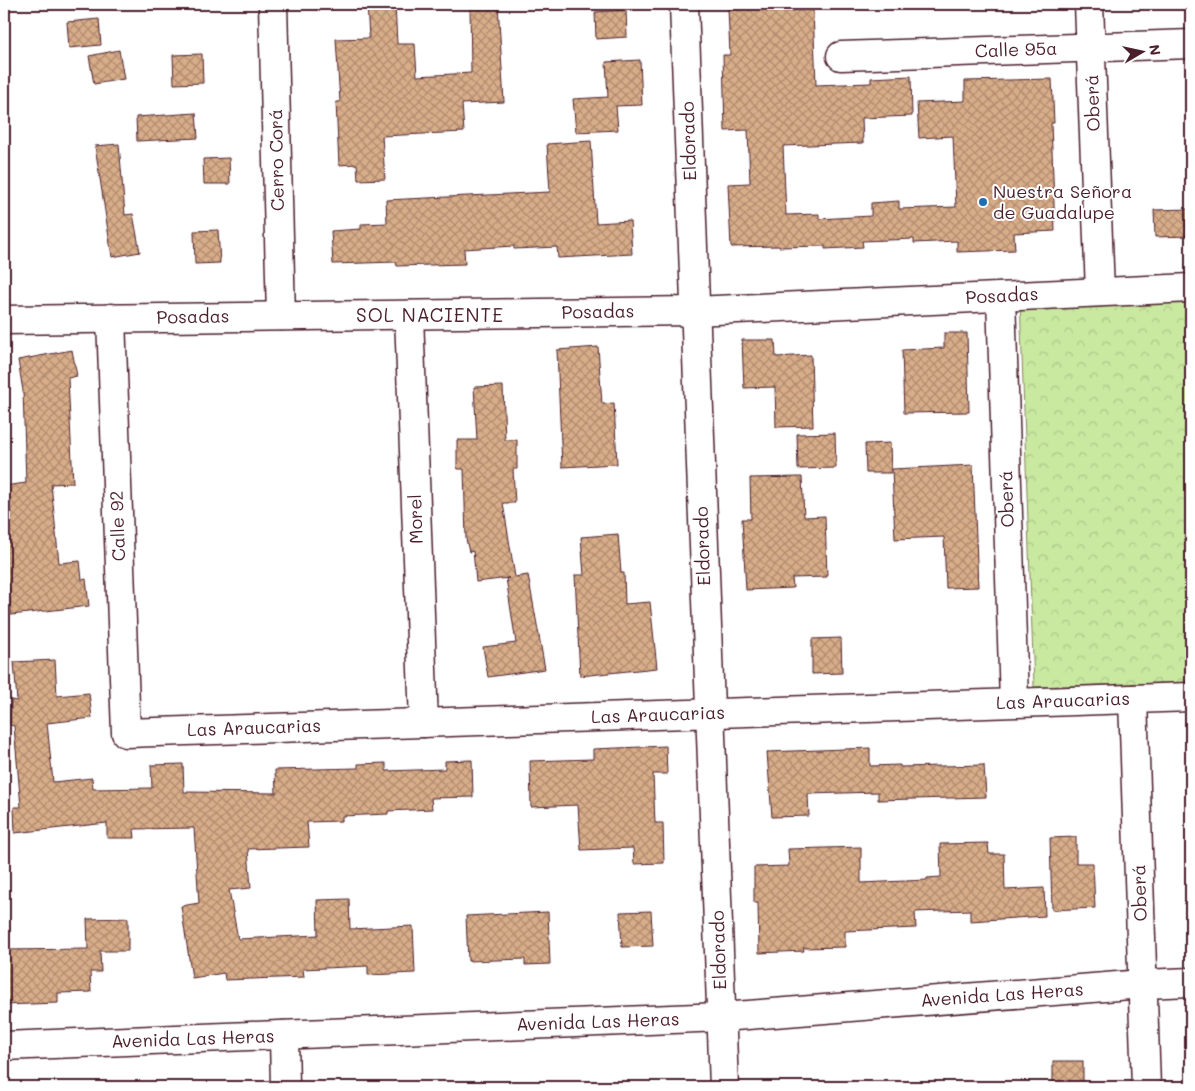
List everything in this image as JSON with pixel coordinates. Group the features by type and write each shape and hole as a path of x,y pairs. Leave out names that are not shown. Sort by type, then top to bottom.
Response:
{"street":[{"name":"Cerro Corá","path":"273,4 281,316"},
{"name":"Eldorado","path":"684,4 724,1087"},
{"name":"Oberá","path":"1089,4 1100,292"},
{"name":"Calle 95a","path":"841,56 1191,44"},
{"name":"Posadas","path":"4,320 694,311 1191,288"},
{"name":"Oberá","path":"1001,296 1014,702"},
{"name":"Morel","path":"409,314 424,722"},
{"name":"Calle 92","path":"111,318 126,733"},
{"name":"Las Araucarias","path":"126,733 1191,697"},
{"name":"Oberá","path":"1133,699 1146,1087"},
{"name":"Avenida Las Heras","path":"4,1046 722,1017 1143,984 1191,982"},
{"path":"284,1035 285,1087"}],"green space":[{"path":"1191,294 1191,682 1034,687 1020,300"}],"building":[{"path":"367,4 395,4 397,44 415,44 417,76 471,73 470,4 498,4 504,102 462,104 464,132 382,136 385,179 358,180 357,164 339,165 336,102 340,102 336,39 369,38"},
{"path":"770,7 770,11 813,10 816,85 871,83 871,78 911,76 912,116 862,118 863,143 783,146 786,215 819,214 819,219 871,216 871,203 899,201 899,209 956,207 953,136 919,138 917,103 965,101 965,81 1052,79 1054,123 1051,123 1055,231 1014,233 1015,250 957,252 957,241 914,243 914,239 862,241 863,247 825,249 825,246 731,247 728,184 750,183 748,130 725,131 723,55 730,55 728,8"},
{"path":"626,10 627,37 596,39 595,12"},
{"path":"99,19 101,45 69,48 67,22"},
{"path":"119,50 124,79 94,84 89,56"},
{"path":"202,54 203,83 174,84 173,55"},
{"path":"640,60 642,105 616,106 618,130 576,132 573,99 608,97 606,62"},
{"path":"196,113 198,138 137,141 136,117"},
{"path":"591,141 596,223 630,221 632,254 558,258 557,247 514,249 514,246 464,249 465,264 397,266 396,262 333,264 331,231 361,229 361,224 387,223 386,200 550,192 547,144"},
{"path":"119,144 125,215 133,214 140,252 112,257 95,146"},
{"path":"229,158 230,184 204,184 203,159"},
{"path":"1191,209 1191,236 1155,237 1154,210"},
{"path":"218,230 220,263 195,264 194,231"},
{"path":"944,333 967,333 969,412 904,413 902,350 944,348"},
{"path":"742,340 775,340 776,357 811,355 813,426 776,427 775,387 744,388"},
{"path":"598,347 602,404 614,403 617,464 562,467 557,350"},
{"path":"72,350 77,376 68,378 73,483 51,484 59,563 80,561 82,580 86,579 89,606 11,615 9,593 4,594 4,486 26,483 23,391 18,360"},
{"path":"503,386 505,440 517,440 517,469 513,469 515,503 503,503 515,577 528,575 545,669 488,677 483,647 516,643 506,578 476,582 473,551 469,552 466,539 464,469 457,469 457,440 477,440 474,387"},
{"path":"835,433 836,468 798,469 797,434"},
{"path":"890,443 891,473 866,473 865,444"},
{"path":"973,465 978,587 946,588 944,537 895,539 892,469"},
{"path":"802,477 804,517 825,516 827,577 792,578 793,588 746,590 742,519 751,519 750,478"},
{"path":"618,534 621,573 624,573 625,604 650,602 657,668 580,676 575,575 584,575 581,537"},
{"path":"841,638 842,673 812,674 812,639"},
{"path":"55,660 57,696 89,693 92,718 47,723 53,782 92,778 93,789 152,788 151,765 183,764 184,792 276,793 275,770 358,768 358,764 386,763 386,771 445,769 445,761 472,760 473,797 431,798 432,809 388,811 388,814 342,816 342,821 307,822 309,847 248,849 251,888 229,890 238,939 318,935 317,900 349,899 350,929 413,926 415,973 368,975 368,966 303,969 304,977 225,980 224,973 192,978 181,906 199,903 194,828 134,829 135,838 107,838 107,823 15,833 14,807 21,807 14,726 10,725 11,700 17,701 14,662"},
{"path":"666,746 667,774 653,774 655,823 663,823 664,863 634,864 633,848 581,850 578,805 531,807 530,761 593,759 593,749"},
{"path":"870,748 870,766 984,765 986,797 878,800 878,792 808,794 809,816 772,817 767,752"},
{"path":"1076,837 1076,863 1093,863 1095,908 1052,910 1050,838"},
{"path":"988,843 989,854 1004,854 1005,890 1044,888 1045,916 970,921 970,910 915,912 916,928 845,931 845,947 803,948 804,951 759,953 758,903 754,903 754,867 789,866 788,849 861,847 861,883 927,880 927,878 941,877 940,844"},
{"path":"651,911 653,946 622,947 620,912"},
{"path":"548,912 550,964 525,965 525,959 468,961 466,916"},
{"path":"128,918 128,951 100,951 101,972 90,972 91,992 58,993 58,1003 4,1005 4,950 88,949 87,919"},
{"path":"1053,1061 1083,1061 1083,1087 1053,1087"}],"place":[{"name":"Nuestra Señora de Guadalupe","path":"983,202"}],"district":[{"name":"SOL NACIENTE","path":"430,315"}]}
